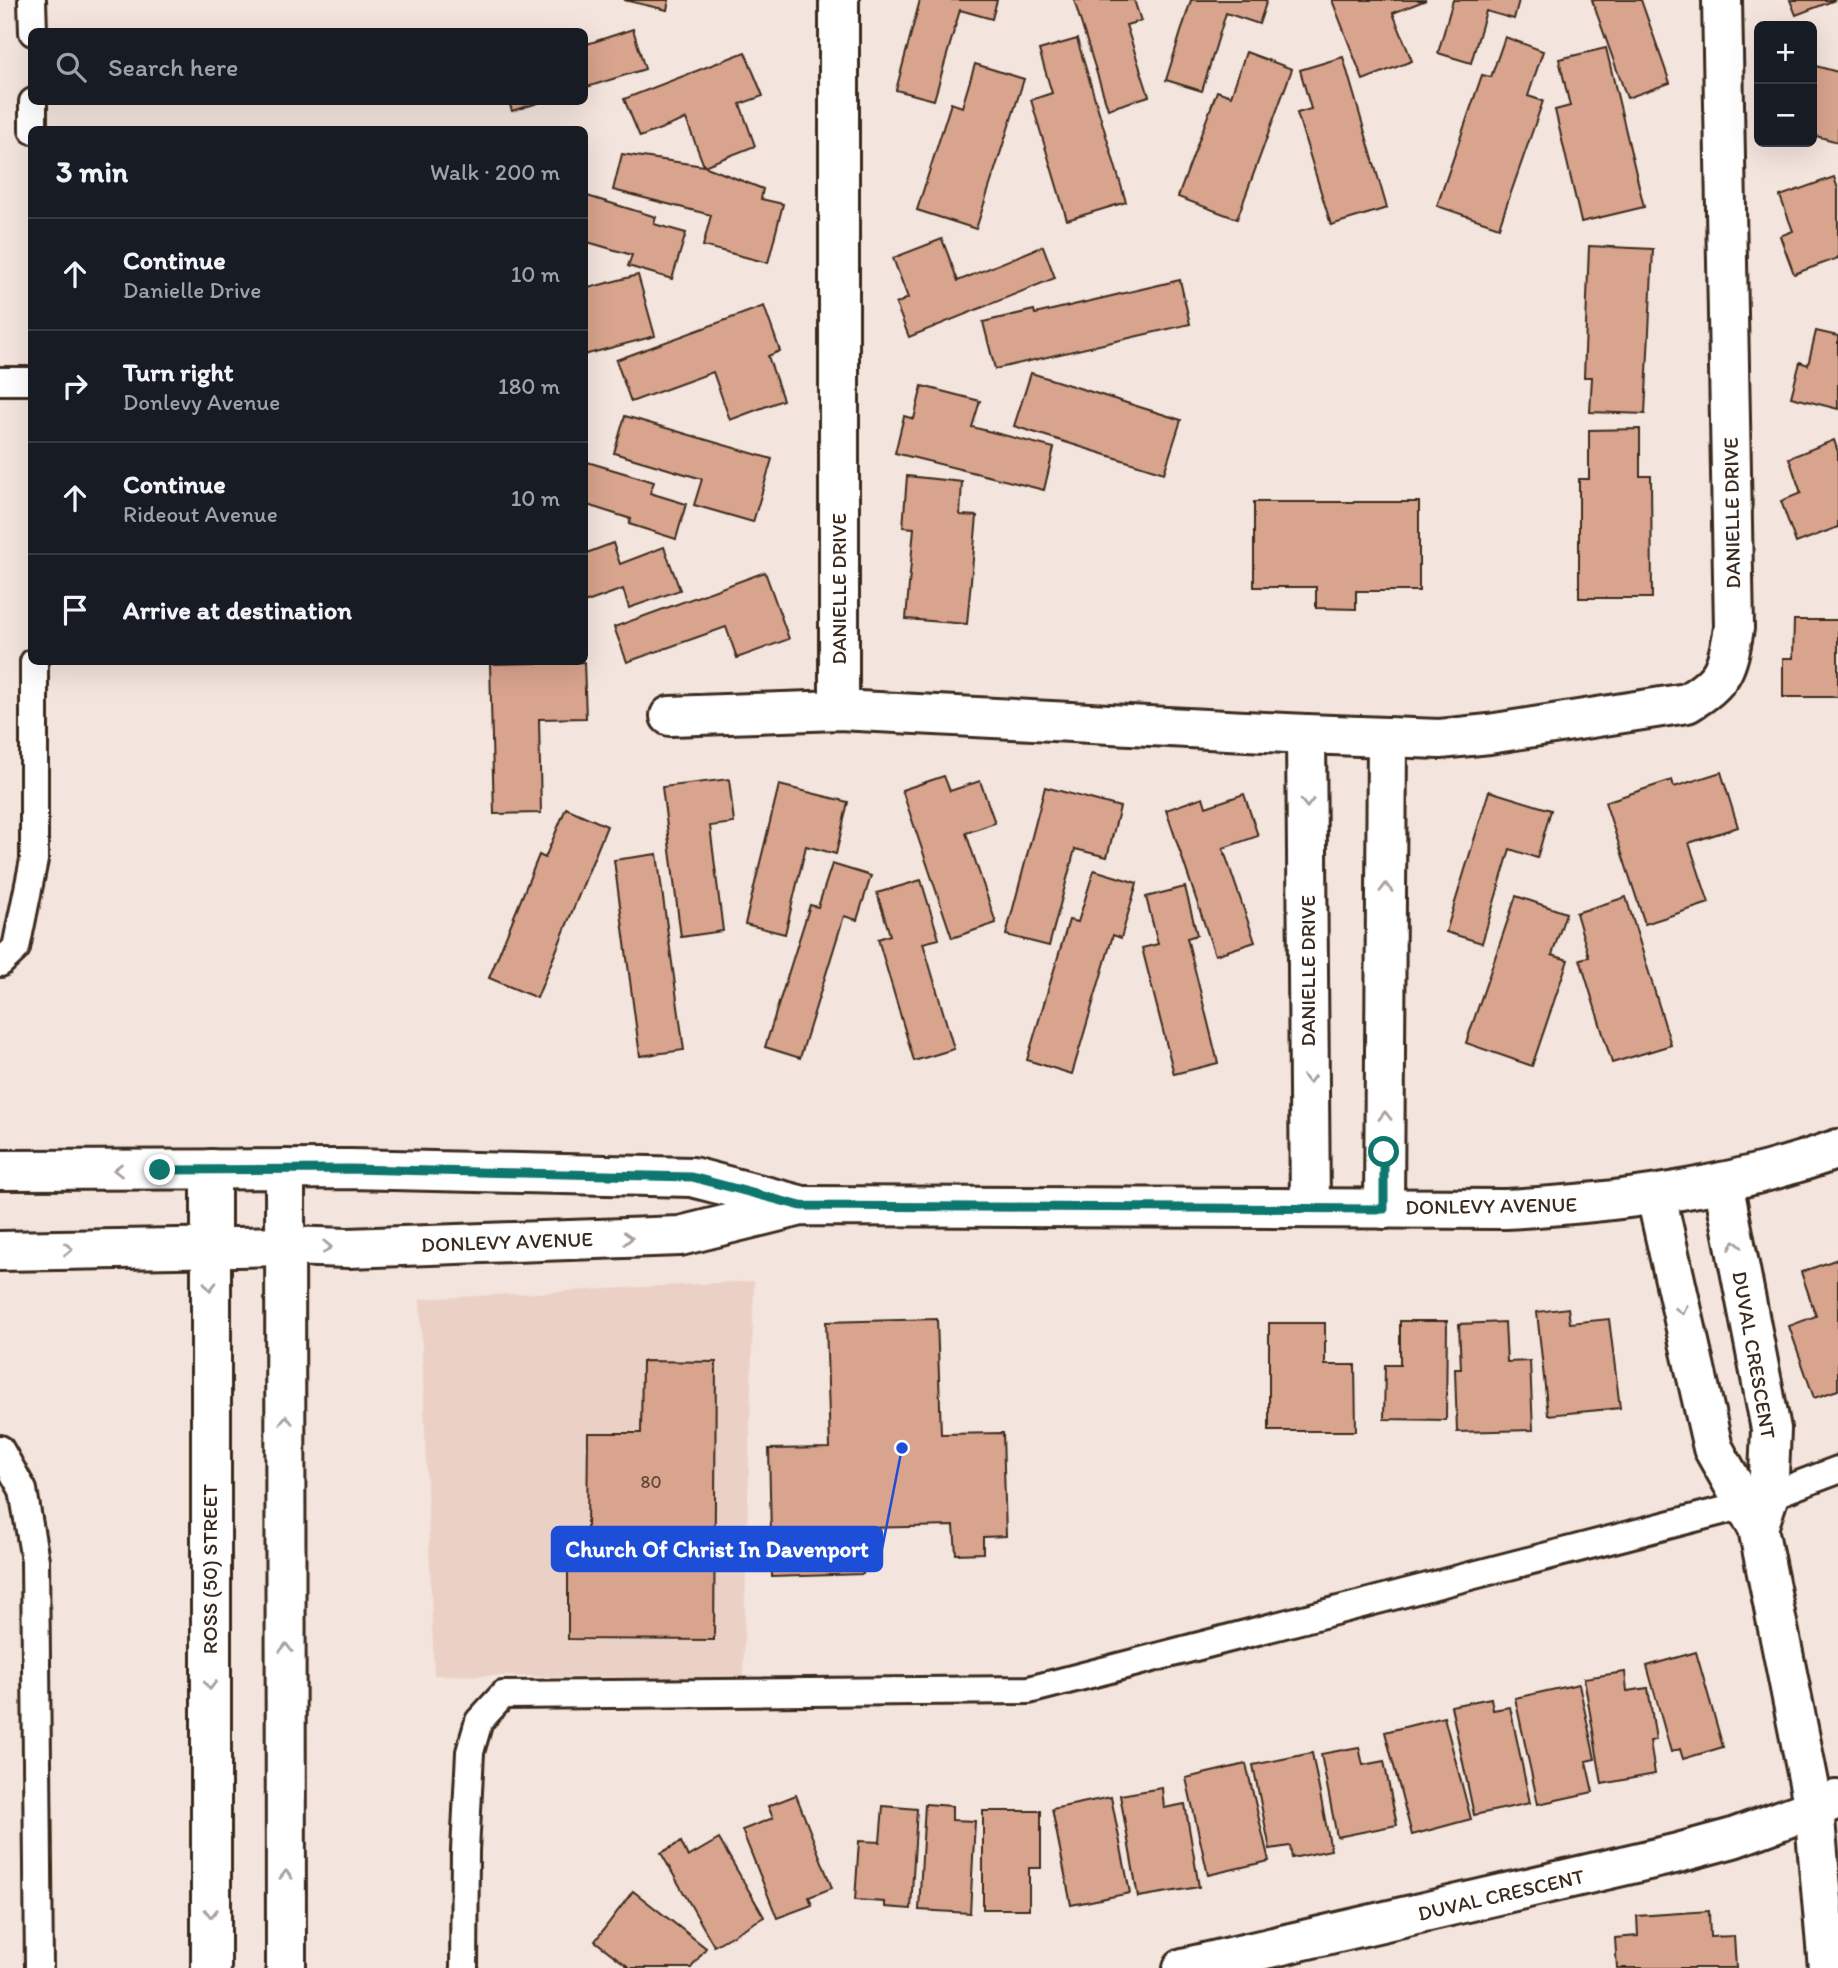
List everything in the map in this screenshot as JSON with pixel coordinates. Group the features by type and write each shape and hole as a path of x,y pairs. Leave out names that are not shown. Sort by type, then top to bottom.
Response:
{"street":[{"name":"DANIELLE DRIVE","path":"839,0 839,710 1440,739 1687,704 1709,690 1728,664 1734,628 1722,0"},
{"path":"670,716 839,710"},
{"name":"DANIELLE DRIVE","path":"1306,734 1310,1207"},
{"path":"1384,1209 1387,738"},
{"name":"DONLEVY AVENUE","path":"0,1251 286,1246 348,1248 680,1236 801,1206 1384,1209 1582,1205 1656,1196 1723,1182 1838,1149"},
{"name":"ROSS (50) STREET","path":"211,1169 211,1968"},
{"path":"285,1169 286,1968"},
{"name":"DONLEVY AVENUE","path":"0,1170 285,1169 692,1177 801,1206"},
{"name":"DUVAL CRESCENT","path":"1723,1182 1771,1429 1757,1511"},
{"name":"DUVAL CRESCENT","path":"1183,1968 1674,1854 1733,1838 1826,1803 1757,1511 1713,1448 1656,1196"},
{"path":"1826,1803 1828,1968"}],"lane":[{"path":"33,0 33,28"},
{"path":"33,105 33,126"},
{"path":"0,380 28,380"},
{"path":"0,963 16,948 34,860 34,665"},
{"path":"0,1449 23,1489 35,1560 39,1968"},
{"path":"464,1968 465,1851 470,1752 479,1721 503,1695 1029,1690 1757,1511 1838,1470"}],"shaded area":[{"path":"754,1281 743,1680 434,1675 420,1299"}],"building":[{"path":"624,0 669,0 667,10"},
{"path":"920,0 997,0 992,19 960,10 934,100 896,90"},
{"path":"1074,0 1134,0 1141,21 1126,25 1149,96 1108,109"},
{"path":"1191,0 1267,0 1259,24 1226,13 1202,91 1166,80"},
{"path":"1332,0 1426,0 1393,13 1412,61 1363,80"},
{"path":"1453,0 1519,0 1514,19 1486,11 1471,63 1438,53"},
{"path":"1592,0 1641,0 1670,83 1627,98"},
{"path":"1790,0 1835,0 1796,15"},
{"path":"633,29 645,69 588,87 588,44"},
{"path":"1505,37 1543,51 1528,96 1543,101 1499,227 1437,206 1482,75 1491,77"},
{"path":"1077,39 1126,202 1067,220 1031,100 1052,93 1039,50"},
{"path":"1606,48 1644,207 1581,222 1555,110 1570,106 1559,59"},
{"path":"745,52 763,96 740,104 755,146 704,166 686,119 640,137 624,99"},
{"path":"1246,52 1292,69 1237,219 1178,197 1217,91 1231,96"},
{"path":"1343,57 1387,208 1331,225 1297,113 1311,109 1300,70"},
{"path":"975,64 1024,79 976,229 917,210 951,103 962,107"},
{"path":"1817,66 1838,72 1838,142 1817,136"},
{"path":"510,105 531,105 512,111"},
{"path":"622,154 704,166 763,189 761,199 783,204 768,263 703,246 711,215 613,190"},
{"path":"1834,177 1838,189 1838,258 1794,274 1780,236 1793,231 1780,196"},
{"path":"588,196 656,217 654,224 686,233 672,279 628,266 632,255 588,242"},
{"path":"942,239 958,281 1043,246 1055,278 909,337 896,304 908,298 893,258"},
{"path":"1589,246 1653,249 1645,414 1590,412 1592,377 1584,377"},
{"path":"638,275 655,336 588,354 588,288"},
{"path":"1180,280 1190,324 995,369 983,322 1034,310 1035,314"},
{"path":"764,306 780,351 768,356 783,400 730,420 713,372 631,402 616,360"},
{"path":"1816,331 1838,336 1838,409 1791,397 1800,362 1808,365"},
{"path":"1031,373 1181,420 1164,473 1014,426"},
{"path":"922,386 980,401 972,427 1054,448 1044,490 895,453 904,416 914,419"},
{"path":"625,416 772,459 753,522 694,505 702,479 614,453"},
{"path":"1640,429 1640,476 1651,476 1652,598 1579,598 1579,479 1589,479 1589,430"},
{"path":"1834,440 1838,452 1838,527 1796,543 1781,501 1801,493 1789,458"},
{"path":"588,462 654,482 650,493 686,504 676,539 629,524 631,519 588,505"},
{"path":"907,476 962,482 960,515 977,516 967,624 906,619 914,528 903,527"},
{"path":"1254,502 1419,502 1419,591 1356,591 1356,609 1316,608 1316,587 1254,587"},
{"path":"613,543 620,564 664,547 680,590 629,608 623,589 588,602 588,552"},
{"path":"765,572 789,639 737,658 726,627 627,662 614,627"},
{"path":"1794,620 1838,620 1838,697 1783,697 1783,658 1793,658"},
{"path":"490,665 584,665 586,718 539,719 541,813 494,814"},
{"path":"1721,772 1738,827 1689,843 1709,903 1645,924 1605,802 1672,780 1674,787"},
{"path":"944,776 950,791 980,781 995,823 966,833 996,923 952,938 902,790"},
{"path":"729,779 734,823 710,826 723,931 681,937 662,787"},
{"path":"779,785 848,802 836,854 806,846 785,934 745,924"},
{"path":"1045,787 1120,807 1107,857 1075,849 1049,946 1006,935"},
{"path":"1489,791 1551,810 1537,858 1510,849 1482,943 1446,932"},
{"path":"1244,794 1258,836 1223,848 1255,942 1215,955 1166,810 1203,797 1206,807"},
{"path":"566,808 607,826 537,998 489,978 539,855 545,858"},
{"path":"657,854 684,1050 640,1056 614,860"},
{"path":"832,864 871,876 857,920 844,916 800,1058 765,1047 810,905 818,907"},
{"path":"1094,870 1137,883 1121,938 1113,935 1072,1074 1027,1060 1069,920 1078,922"},
{"path":"921,880 939,939 923,943 954,1049 914,1061 878,939 890,935 877,893"},
{"path":"1185,887 1197,935 1187,938 1218,1063 1174,1074 1142,948 1158,944 1146,897"},
{"path":"1516,896 1566,913 1552,955 1568,960 1532,1066 1466,1043"},
{"path":"1626,897 1671,1045 1612,1063 1580,959 1589,957 1576,913"},
{"path":"1838,1259 1838,1390 1814,1398 1789,1326 1816,1316 1801,1272"},
{"path":"1568,1308 1570,1323 1609,1319 1620,1408 1548,1415 1537,1312"},
{"path":"937,1319 941,1434 1003,1433 1006,1536 983,1537 983,1553 956,1554 954,1526 862,1528 863,1574 772,1577 769,1449 830,1448 826,1322"},
{"path":"1400,1321 1447,1321 1446,1420 1384,1419 1385,1365 1400,1365"},
{"path":"1505,1322 1507,1362 1530,1361 1533,1430 1457,1432 1455,1369 1461,1369 1459,1324"},
{"path":"1269,1323 1325,1323 1325,1365 1355,1365 1356,1431 1269,1431"},
{"path":"642,1361 716,1362 714,1640 568,1639 568,1531 587,1531 588,1433 641,1433"},
{"path":"1696,1652 1723,1747 1683,1759 1680,1749 1671,1752 1647,1666"},
{"path":"1625,1672 1627,1691 1648,1688 1656,1740 1650,1741 1655,1774 1602,1784 1584,1678"},
{"path":"1579,1684 1595,1759 1586,1761 1593,1792 1538,1804 1515,1698"},
{"path":"1491,1698 1493,1710 1510,1707 1530,1803 1474,1815 1451,1706"},
{"path":"1444,1717 1471,1819 1412,1835 1385,1732"},
{"path":"1359,1747 1363,1765 1384,1761 1397,1825 1337,1837 1321,1754"},
{"path":"1312,1753 1331,1850 1292,1858 1290,1846 1270,1849 1253,1765"},
{"path":"1246,1764 1269,1861 1208,1875 1186,1778"},
{"path":"1162,1788 1164,1808 1185,1804 1199,1887 1138,1897 1120,1795"},
{"path":"796,1795 832,1888 809,1897 812,1905 777,1918 742,1830 773,1818 768,1806"},
{"path":"1111,1797 1130,1893 1071,1905 1052,1809"},
{"path":"925,1804 952,1806 952,1820 975,1821 970,1913 919,1910"},
{"path":"883,1806 917,1809 911,1909 885,1907 885,1902 855,1900 859,1841 880,1842"},
{"path":"983,1811 1041,1811 1041,1868 1029,1868 1029,1909 983,1909"},
{"path":"719,1839 764,1917 714,1946 661,1853 681,1842 688,1857"},
{"path":"633,1891 706,1948 691,1968 630,1968 595,1941"},
{"path":"1709,1911 1710,1937 1734,1936 1736,1968 1617,1968 1615,1938 1638,1936 1637,1916"}],"place":[{"name":"Church Of Christ In Davenport","path":"902,1448"}],"route":[{"path":"160,1170 350,1169 692,1177 801,1206 1384,1209 1384,1152"}]}
